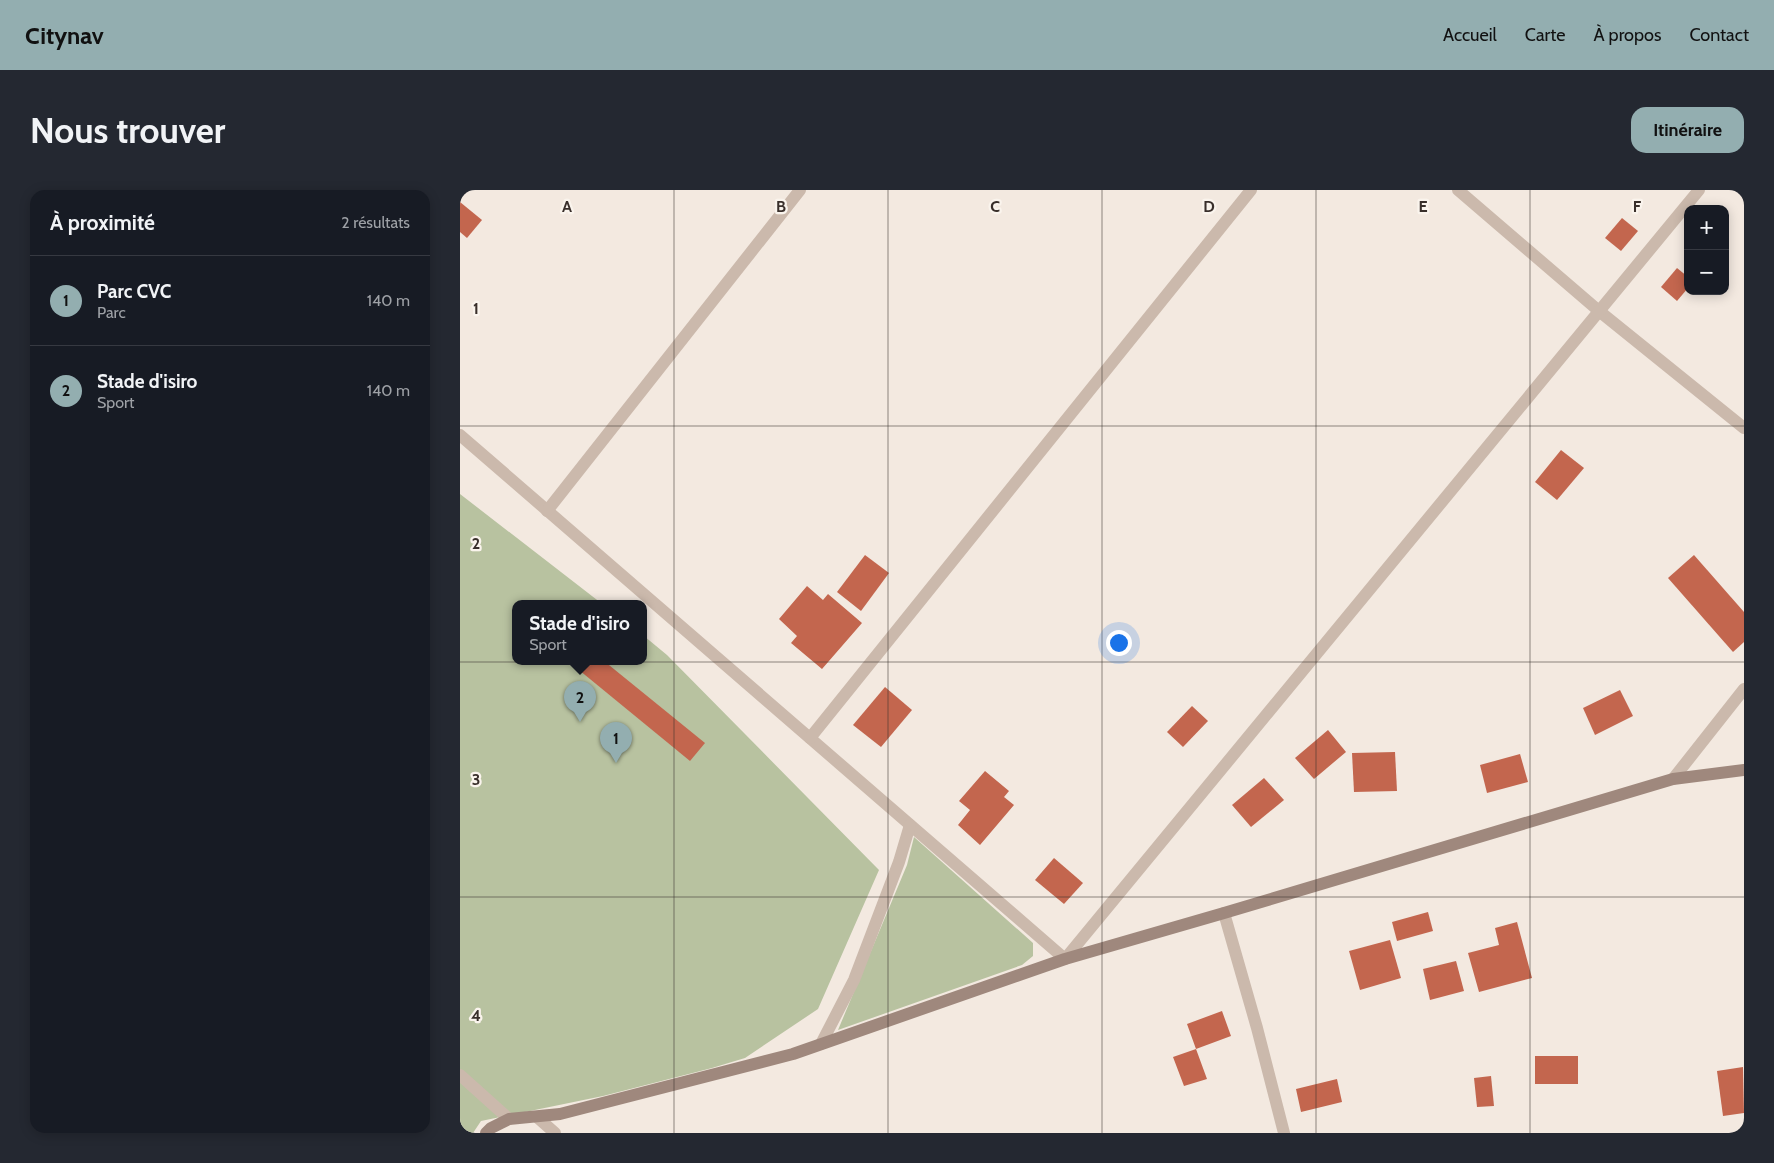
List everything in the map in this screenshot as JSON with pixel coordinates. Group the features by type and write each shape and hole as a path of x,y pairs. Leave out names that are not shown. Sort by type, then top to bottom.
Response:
{"main road":[{"path":"486,1133 491,1128 509,1119 560,1114 793,1054 1065,959 1673,779 1744,770"}],"street":[{"path":"547,510 800,190"},
{"path":"810,738 1251,190"},
{"path":"1458,190 1600,311 1744,428"},
{"path":"460,435 1065,959 1699,190"},
{"path":"1673,779 1744,690"},
{"path":"821,1044 854,980 899,862 910,825"},
{"path":"1224,913 1257,1028 1284,1133"},
{"path":"460,1075 509,1119"},
{"path":"537,1117 555,1133"}],"green space":[{"path":"460,494 597,600 512,600 512,665 647,665 647,638 667,655 879,870 818,1009 745,1058 603,1096 481,1121 473,1133 460,1133"},
{"path":"914,837 1033,943 1033,956 1022,965 838,1030 907,865"}],"building":[{"path":"460,202 482,220 467,238 460,232"},
{"path":"1622,218 1638,231 1621,251 1605,238"},
{"path":"1677,268 1684,274 1684,293 1677,301 1661,287"},
{"path":"1561,450 1584,468 1557,500 1535,482"},
{"path":"865,555 889,573 861,611 837,592"},
{"path":"1694,555 1744,612 1744,642 1733,652 1668,578"},
{"path":"807,586 823,600 828,594 862,623 822,669 791,643 797,636 779,619"},
{"path":"573,665 609,665 705,743 690,761"},
{"path":"885,687 912,710 881,747 853,725"},
{"path":"1620,690 1633,716 1595,735 1583,708"},
{"path":"1192,706 1208,721 1183,747 1167,732"},
{"path":"1328,730 1346,752 1314,779 1295,758"},
{"path":"1395,752 1397,791 1354,792 1352,753"},
{"path":"1520,754 1528,782 1487,793 1480,765"},
{"path":"985,771 1009,791 1004,797 1014,805 980,845 958,825 970,810 959,801"},
{"path":"1264,778 1284,800 1251,827 1232,805"},
{"path":"1054,858 1083,883 1064,904 1035,880"},
{"path":"1428,912 1433,931 1397,941 1392,922"},
{"path":"1517,922 1532,978 1479,992 1468,953 1499,945 1495,928"},
{"path":"1390,940 1401,978 1360,990 1349,951"},
{"path":"1456,961 1464,991 1430,1000 1423,969"},
{"path":"1222,1011 1231,1036 1196,1049 1187,1024"},
{"path":"1196,1049 1207,1079 1184,1086 1173,1057"},
{"path":"1535,1056 1578,1056 1578,1084 1535,1084"},
{"path":"1743,1067 1744,1113 1723,1116 1717,1071"},
{"path":"1491,1076 1494,1106 1477,1107 1474,1078"},
{"path":"1337,1079 1342,1102 1301,1112 1296,1089"}],"place":[{"name":"Stade d'isiro","path":"580,722"},
{"name":"Parc CVC","path":"616,763"}]}
